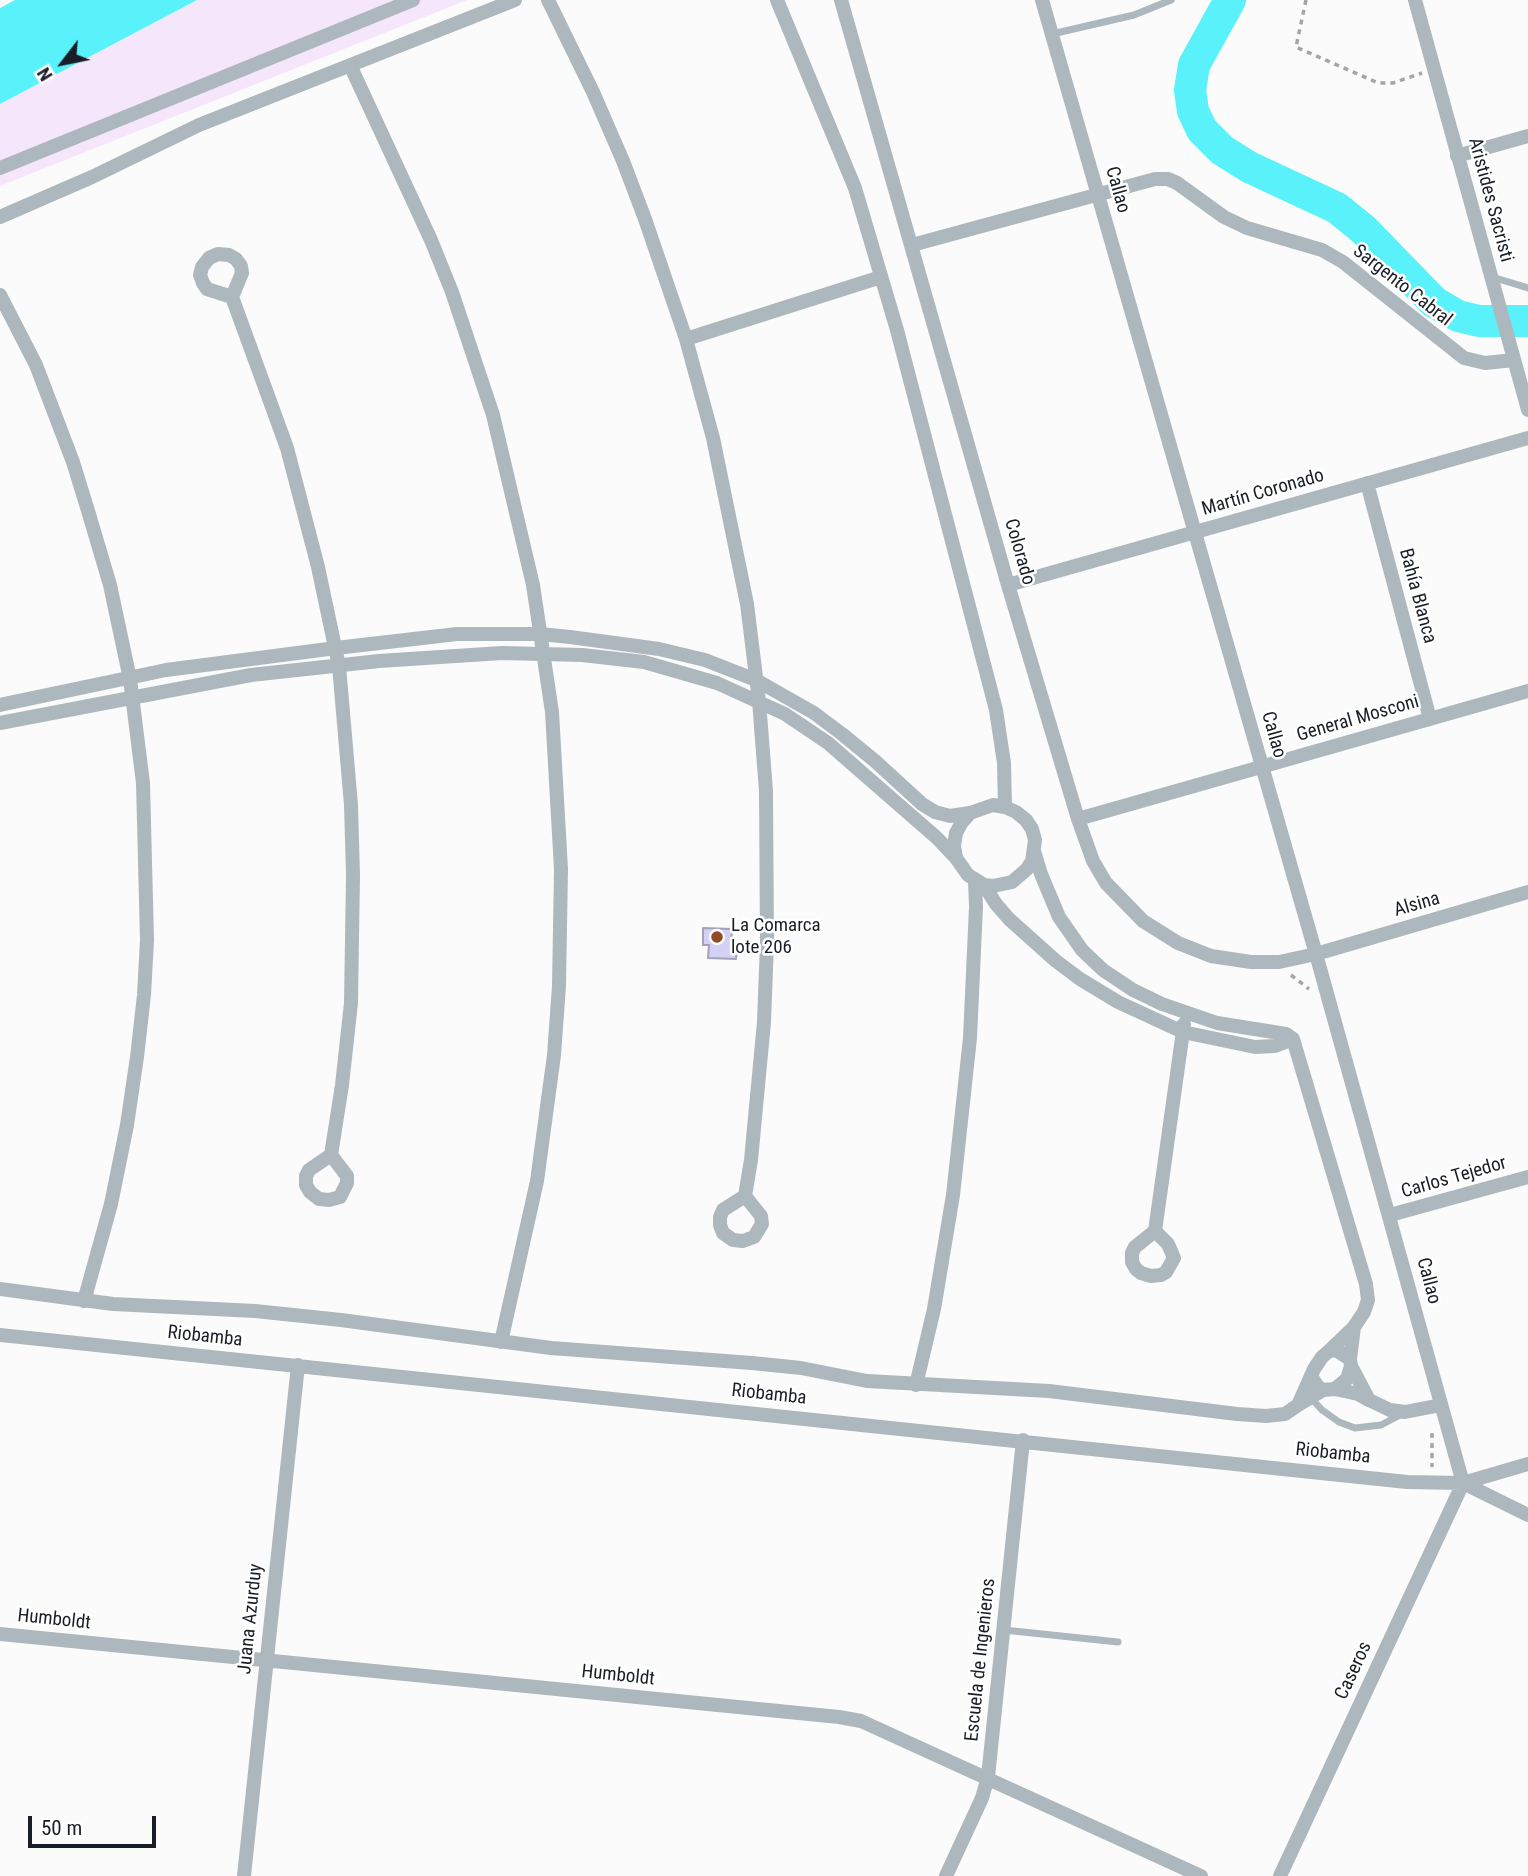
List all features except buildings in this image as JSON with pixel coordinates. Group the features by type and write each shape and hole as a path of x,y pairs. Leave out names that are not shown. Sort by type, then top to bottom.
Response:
{"street":[{"path":"0,168 413,0"},
{"path":"0,217 92,177 199,125 515,0"},
{"path":"548,0 623,161 646,219 686,339 713,438 747,604 759,701 766,791 767,943 759,1076 745,1196"},
{"path":"777,0 855,188 881,277 992,691 1004,763 1005,807"},
{"name":"Colorado","path":"841,0 1008,585 1093,861 1106,883 1143,921 1178,943 1211,956 1251,962 1279,962 1317,954"},
{"name":"Callao","path":"1042,0 1317,954 1463,1483"},
{"name":"Aristides Sacristi","path":"1415,0 1528,410"},
{"path":"350,65 431,240 494,415 533,585 552,712 561,869 559,986 554,1055 537,1181 501,1342"},
{"path":"1457,156 1528,136"},
{"name":"Sargento Cabral","path":"912,245 1154,179 1168,179 1224,217 1247,229 1322,250 1343,262 1464,358 1485,363 1514,360"},
{"path":"686,339 881,277"},
{"path":"0,295 36,365 73,462 110,585 133,696 143,783 146,837 144,995 127,1125 111,1204 84,1301"},
{"path":"232,297 287,448 318,567 339,666 351,805 353,933 351,1003 331,1155"},
{"name":"Martín Coronado","path":"1008,585 1528,438"},
{"name":"Bahía Blanca","path":"1367,483 1430,719"},
{"path":"0,705 166,670 457,634 540,634 659,649 705,660 756,680 814,713 935,812 950,816 993,805 1016,812 1026,820 1032,830 1034,851 1041,874 1059,917 1082,950 1103,970 1133,990 1186,1013 1217,1023 1286,1034 1293,1039 1366,1284 1367,1300 1364,1312 1354,1327 1322,1357 1311,1376 1303,1401"},
{"path":"0,723 251,675 339,666 502,653 582,655 644,662 717,683 759,701 785,714 828,743 937,838 956,858 961,868 980,883 1009,919 1080,979 1118,1002 1183,1032 1255,1047 1275,1046 1293,1039"},
{"name":"General Mosconi","path":"1078,818 1528,691"},
{"path":"956,858 956,833 970,813"},
{"path":"980,883 1003,885 1021,877 1034,851"},
{"path":"916,1385 934,1309 953,1195 970,1038 976,907 980,883"},
{"name":"Alsina","path":"1317,954 1528,892"},
{"path":"1155,1231 1186,1013"},
{"name":"Carlos Tejedor","path":"1390,1216 1528,1177"},
{"path":"0,1289 84,1301 329,1318 564,1349 801,1368 867,1381 1049,1391 1266,1416 1285,1414 1303,1401 1347,1378 1354,1327"},
{"name":"Riobamba","path":"0,1335 1407,1482 1463,1483 1528,1515"},
{"path":"1329,1351 1336,1350 1350,1362 1369,1400"},
{"name":"Juana Azurduy","path":"244,1876 298,1366"},
{"path":"1311,1376 1313,1382 1329,1389 1346,1390 1390,1410 1405,1412 1441,1405"},
{"name":"Escuela de Ingenieros","path":"946,1876 982,1798 988,1777 1023,1440"},
{"path":"1463,1483 1528,1464"},
{"name":"Caseros","path":"1280,1876 1463,1483"},
{"name":"Humboldt","path":"0,1634 861,1721 1201,1876"}],"lane":[{"path":"1052,34 1134,15 1171,0"},
{"path":"1493,284 1528,288"},
{"path":"1303,1401 1355,1428 1381,1424 1405,1412"},
{"path":"1004,1630 1118,1642"}],"path":[{"path":"1306,0 1296,47 1378,83 1393,83 1434,69"}],"shaded area":[{"path":"197,0 467,0 0,186 0,104"}],"water":[{"path":"15,0 197,0 0,104 0,8"}],"waterway":[{"path":"1230,0 1194,65 1190,90 1193,111 1202,130 1222,150 1249,167 1337,208 1364,230 1434,302 1458,316 1479,321 1528,321"}],"place":[{"name":"La Comarca lote 206","path":"717,937"}]}
